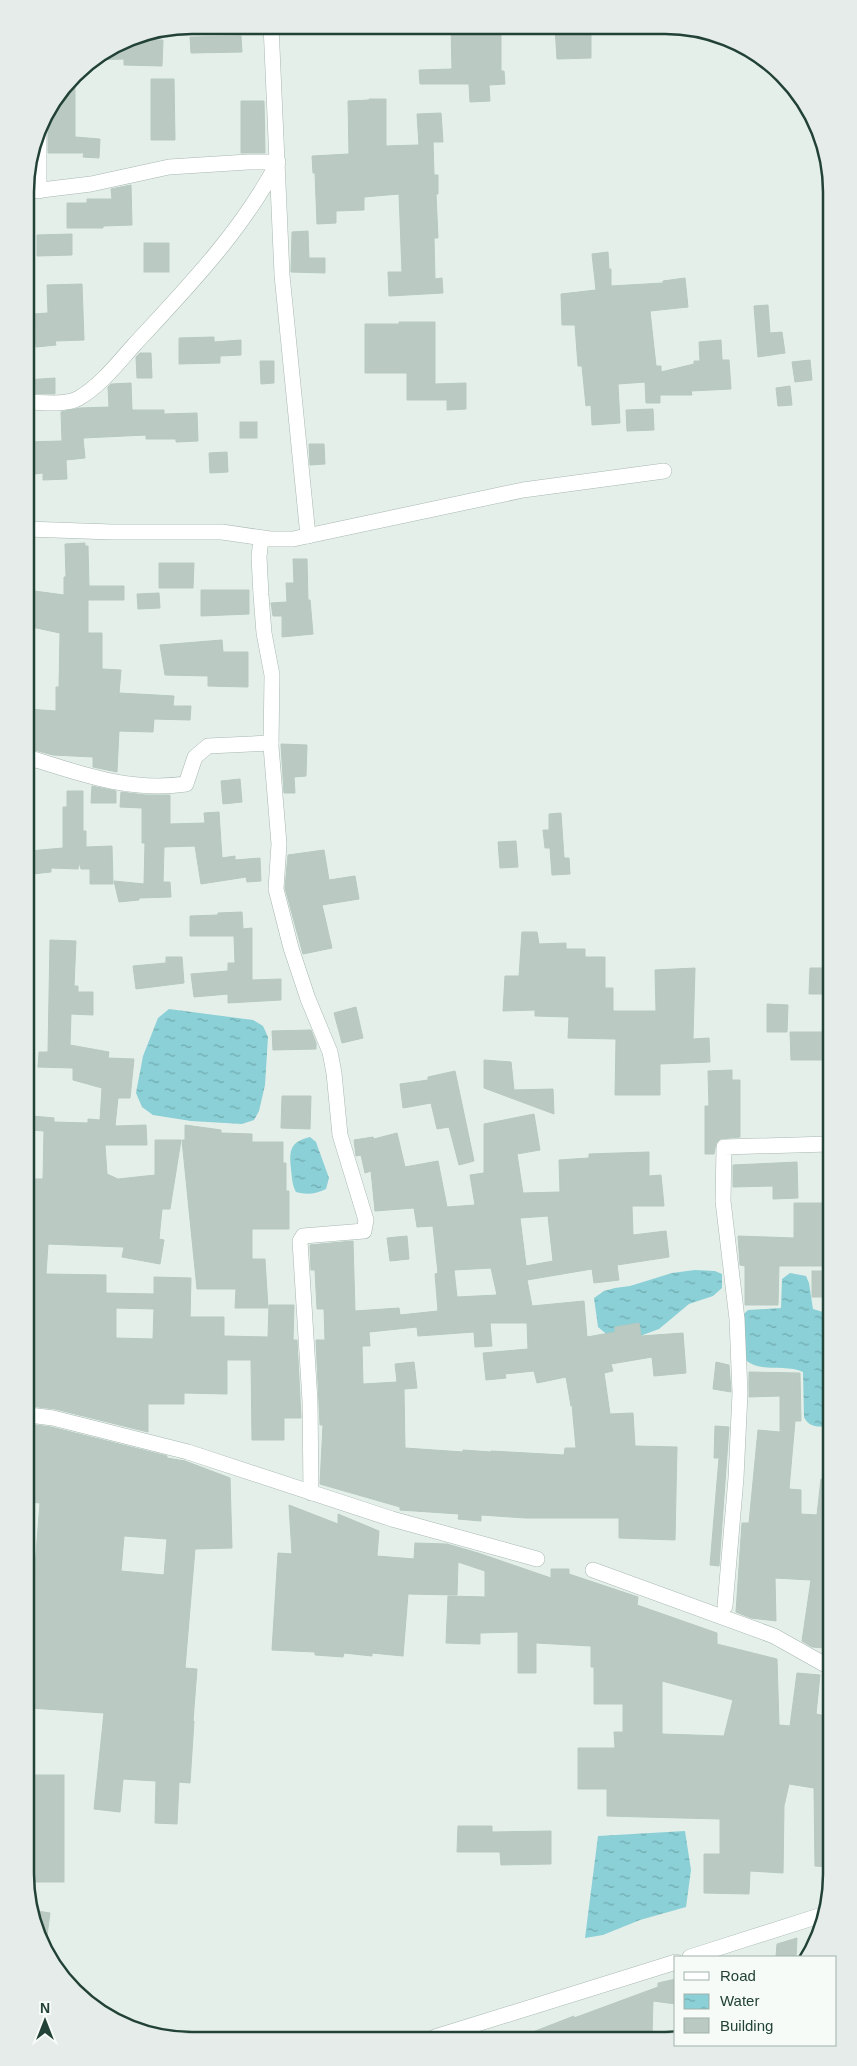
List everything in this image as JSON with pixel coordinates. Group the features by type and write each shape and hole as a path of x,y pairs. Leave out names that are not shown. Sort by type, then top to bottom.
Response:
{"street":[{"path":"271,34 282,275 308,536"},
{"path":"34,191 91,184 169,167 278,162"},
{"path":"34,402 67,402 78,398 94,386 163,315 236,228 260,194 278,162"},
{"path":"34,529 112,532 222,532 261,538 293,539 523,490 664,471"},
{"path":"261,538 259,557 260,595 264,633 272,676 271,743 279,844 276,889 308,998 330,1052 340,1135 366,1220 364,1231 303,1236 300,1241 310,1401 311,1493"},
{"path":"34,759 87,776 131,785 163,788 186,784 195,757 208,746 271,743"},
{"path":"725,1606 736,1478 740,1393 737,1319 723,1201 724,1147 823,1144"},
{"path":"34,1416 53,1418 188,1452 392,1519 536,1559"},
{"path":"593,1570 774,1636 823,1664"},
{"path":"693,1956 817,1917"},
{"path":"451,2032 674,1963"}],"water":[{"path":"169,1009 253,1020 263,1026 268,1037 265,1085 259,1111 254,1120 242,1124 191,1121 153,1115 142,1107 136,1093 143,1056 158,1018"},
{"path":"310,1137 316,1142 329,1178 326,1189 304,1194 296,1192 293,1184 290,1157 292,1148 298,1141"},
{"path":"695,1270 715,1271 722,1274 722,1288 713,1296 689,1304 659,1329 640,1336 610,1337 598,1327 594,1298 604,1291 630,1286 672,1273"},
{"path":"790,1273 806,1276 813,1309 823,1312 823,1426 812,1425 804,1417 803,1372 796,1369 756,1366 744,1358 744,1314 748,1310 781,1308 782,1279"},
{"path":"685,1831 691,1870 686,1907 640,1920 603,1935 585,1938 598,1836"}],"building":[{"path":"451,34 501,34 501,71 504,71 505,84 489,85 490,101 470,102 469,84 420,84 419,70 452,69"},
{"path":"555,34 591,34 591,58 557,59"},
{"path":"241,36 242,52 191,53 190,37"},
{"path":"163,40 162,66 124,65 124,59 105,60 141,42"},
{"path":"151,79 174,79 175,140 151,140"},
{"path":"75,86 75,137 100,139 99,158 83,157 84,153 48,153 48,130 60,104"},
{"path":"386,99 386,146 419,145 417,114 441,113 443,142 433,142 434,175 438,175 438,194 436,194 438,238 434,238 435,279 442,278 443,293 389,296 388,272 402,272 399,194 364,197 364,210 336,211 336,223 317,224 315,173 313,173 312,156 349,154 348,101"},
{"path":"241,101 264,101 265,153 241,153"},
{"path":"131,185 132,225 103,226 103,228 67,228 67,203 87,203 87,199 112,199 111,189"},
{"path":"308,231 309,258 325,258 325,273 291,272 292,232"},
{"path":"72,234 72,255 37,256 37,235"},
{"path":"144,243 169,243 169,272 144,272"},
{"path":"608,252 611,286 663,283 663,281 685,278 688,307 650,311 656,366 661,366 661,372 694,364 694,361 700,361 699,342 721,340 722,360 729,360 731,389 691,391 692,395 660,395 660,403 646,403 645,382 618,384 620,423 592,425 591,405 586,406 582,366 578,366 575,325 562,325 561,294 596,290 592,254"},
{"path":"82,284 84,340 55,341 56,345 36,347 34,314 48,313 47,285"},
{"path":"768,305 770,333 782,332 785,353 758,357 754,306"},
{"path":"399,322 435,322 435,384 466,383 466,409 447,410 447,400 407,400 407,373 365,373 365,324 399,324"},
{"path":"214,337 214,342 241,340 241,355 220,356 220,363 179,364 179,338"},
{"path":"140,353 151,353 152,378 137,378 136,357"},
{"path":"810,360 812,380 795,382 792,362"},
{"path":"260,361 274,361 274,383 261,384"},
{"path":"55,378 55,394 34,393 34,379"},
{"path":"131,383 132,410 164,410 164,414 197,413 198,441 176,442 176,439 146,439 146,435 83,438 85,458 66,460 67,479 43,480 43,473 34,474 34,442 62,441 61,412 80,408 109,407 108,387 111,384"},
{"path":"790,386 792,405 778,406 776,388"},
{"path":"653,409 654,430 627,431 626,410"},
{"path":"240,422 257,422 257,438 240,438"},
{"path":"309,444 324,444 325,464 310,465"},
{"path":"227,452 228,472 210,473 209,453"},
{"path":"85,543 85,546 88,546 89,586 124,586 124,600 88,600 88,633 102,633 102,669 121,670 119,693 174,696 173,706 191,706 190,720 154,719 153,732 119,731 117,772 93,767 93,757 53,755 34,750 34,709 56,711 56,687 59,687 60,633 34,627 34,591 64,595 64,577 66,577 65,544"},
{"path":"293,559 307,559 308,600 310,600 313,634 282,637 282,616 273,616 271,603 287,602 286,583 294,583"},
{"path":"159,563 194,563 193,588 159,588"},
{"path":"201,590 249,590 249,614 201,616"},
{"path":"159,593 160,608 138,609 137,594"},
{"path":"222,640 223,652 248,652 248,687 208,686 208,676 165,675 160,645"},
{"path":"281,744 307,745 306,776 294,777 295,793 284,793"},
{"path":"240,779 242,802 223,804 221,781"},
{"path":"92,786 116,791 116,803 91,803"},
{"path":"67,791 83,791 83,831 86,831 86,847 112,846 113,884 90,884 90,869 81,869 79,862 78,869 51,868 51,872 34,874 34,851 63,848 63,807 67,807"},
{"path":"121,792 145,795 170,795 170,824 205,823 204,813 219,812 222,858 235,856 235,860 260,858 261,881 247,882 246,877 201,884 195,846 164,847 163,882 170,882 171,897 139,898 139,900 119,902 114,881 144,884 145,843 142,843 142,808 120,807"},
{"path":"561,813 564,858 569,858 570,874 552,875 550,848 545,848 543,830 549,830 549,814"},
{"path":"516,841 518,867 500,868 498,842"},
{"path":"324,850 329,880 355,876 359,899 322,905 332,948 303,954 285,888 288,855"},
{"path":"242,912 243,929 252,928 252,980 281,979 281,1000 228,1003 228,994 194,997 191,974 228,971 228,963 235,963 234,936 190,936 190,916"},
{"path":"522,932 537,932 539,944 566,943 566,949 585,949 585,957 605,957 605,988 613,988 613,1011 656,1011 655,970 695,968 693,1039 709,1038 710,1062 660,1064 660,1095 615,1095 616,1039 568,1038 569,1017 535,1016 535,1010 503,1011 505,976 519,976"},
{"path":"50,940 76,941 74,986 78,986 78,992 93,992 93,1015 71,1014 70,1045 109,1052 108,1058 134,1059 130,1098 118,1098 115,1126 146,1125 147,1145 105,1145 107,1174 118,1179 155,1175 155,1140 181,1140 170,1209 162,1209 159,1239 164,1240 160,1264 122,1257 124,1247 48,1244 46,1274 106,1275 106,1293 154,1294 154,1277 191,1278 190,1317 224,1317 224,1336 268,1337 269,1305 294,1305 293,1340 297,1340 301,1418 284,1418 284,1440 252,1440 251,1360 227,1360 227,1394 184,1393 184,1404 148,1404 148,1432 55,1409 34,1407 34,1179 43,1179 44,1131 34,1130 34,1116 54,1118 54,1122 88,1123 88,1119 100,1120 102,1088 73,1080 73,1068 38,1067 39,1052 48,1052","holes":["116,1308 154,1309 153,1339 116,1338"]},
{"path":"166,957 182,957 184,983 136,989 133,966 166,963"},
{"path":"810,968 823,968 823,994 809,994"},
{"path":"767,1004 788,1005 787,1032 767,1032"},
{"path":"356,1007 363,1038 342,1043 334,1013"},
{"path":"311,1030 316,1043 316,1049 273,1050 272,1031"},
{"path":"790,1032 823,1032 823,1060 791,1060"},
{"path":"484,1060 511,1062 514,1090 553,1089 554,1114 484,1088"},
{"path":"732,1070 732,1080 740,1080 740,1137 720,1139 716,1143 714,1154 705,1154 705,1106 709,1106 708,1071"},
{"path":"455,1071 474,1161 459,1165 449,1127 437,1129 431,1103 403,1108 400,1084 428,1080 428,1077"},
{"path":"282,1096 311,1096 310,1129 281,1128"},
{"path":"534,1114 540,1150 517,1154 523,1193 560,1192 559,1160 589,1158 589,1154 649,1152 649,1176 661,1175 664,1206 632,1206 633,1235 666,1231 669,1257 617,1265 619,1280 594,1283 592,1269 527,1280 532,1306 584,1301 587,1337 615,1332 615,1327 639,1323 641,1336 683,1333 686,1373 654,1376 652,1357 611,1364 613,1371 604,1373 610,1414 633,1413 635,1446 677,1447 675,1540 619,1538 619,1518 525,1518 481,1515 481,1521 458,1519 459,1514 400,1510 400,1507 320,1484 323,1425 320,1425 316,1340 325,1340 324,1309 317,1309 315,1270 311,1270 310,1245 353,1241 355,1311 399,1308 400,1315 438,1311 435,1274 438,1273 433,1226 417,1227 414,1208 375,1211 371,1171 365,1173 361,1155 356,1156 354,1140 373,1137 374,1139 397,1133 405,1167 438,1161 447,1207 475,1205 470,1175 484,1173 484,1124","holes":["548,1216 553,1261 526,1266 520,1218","491,1268 497,1295 457,1297 454,1270","490,1323 527,1323 528,1349 483,1353 486,1380 506,1378 505,1374 534,1371 537,1383 566,1377 572,1405 576,1448 565,1448 564,1455 405,1448 404,1389 417,1388 414,1362 395,1364 397,1382 363,1384 362,1346 370,1346 369,1332 417,1327 418,1336 474,1332 475,1347 492,1346"]},
{"path":"185,1125 221,1130 221,1133 252,1134 252,1142 283,1142 283,1163 286,1163 286,1191 289,1191 289,1229 252,1229 252,1259 265,1259 268,1308 235,1308 236,1289 197,1289 182,1140 185,1140"},
{"path":"797,1162 798,1198 773,1199 773,1186 733,1187 733,1165"},
{"path":"794,1203 823,1203 823,1266 779,1266 778,1305 745,1305 745,1266 740,1265 738,1236 794,1238"},
{"path":"407,1236 409,1259 390,1261 387,1238"},
{"path":"812,1271 823,1271 823,1297 812,1297"},
{"path":"716,1362 729,1365 731,1392 713,1389"},
{"path":"749,1372 800,1373 801,1421 795,1421 789,1489 801,1490 801,1514 817,1515 821,1479 823,1479 823,1648 812,1647 802,1641 811,1580 775,1578 776,1621 751,1618 736,1612 742,1523 749,1523 758,1430 780,1432 780,1396 749,1397"},
{"path":"34,1425 51,1427 167,1456 167,1458 185,1461 230,1478 232,1548 195,1549 185,1668 197,1669 190,1783 179,1782 177,1824 155,1823 156,1781 123,1779 120,1812 94,1809 104,1713 34,1708 34,1579 40,1503 34,1502","holes":["124,1536 167,1539 164,1575 121,1571"]},
{"path":"715,1426 729,1427 719,1566 710,1565 719,1458 714,1458"},
{"path":"289,1505 338,1524 338,1514 379,1531 377,1556 414,1559 415,1543 447,1544 551,1578 551,1569 569,1569 569,1574 638,1597 637,1605 717,1633 717,1644 777,1659 779,1725 790,1726 797,1673 820,1675 816,1714 823,1715 823,1866 815,1866 814,1788 789,1784 784,1806 783,1873 750,1871 749,1894 704,1893 704,1854 720,1854 720,1819 607,1816 607,1789 578,1789 578,1748 615,1748 614,1732 623,1732 623,1704 594,1704 594,1667 591,1667 591,1646 536,1643 536,1673 518,1673 518,1632 480,1633 480,1644 446,1643 448,1596 485,1597 485,1571 458,1562 457,1595 408,1594 403,1656 372,1653 372,1656 344,1653 343,1657 315,1655 315,1652 272,1650 278,1553 292,1554","holes":["662,1681 733,1700 724,1736 662,1734"]},
{"path":"34,1775 64,1775 64,1882 34,1882"},
{"path":"458,1826 492,1826 492,1832 551,1831 551,1864 501,1865 500,1852 457,1852"},
{"path":"38,1911 50,1913 47,1937"},
{"path":"797,1938 796,1956 776,1956 777,1944"},
{"path":"674,1979 674,2004 653,2001 652,2032 533,2032 658,1987 658,1983"}]}
